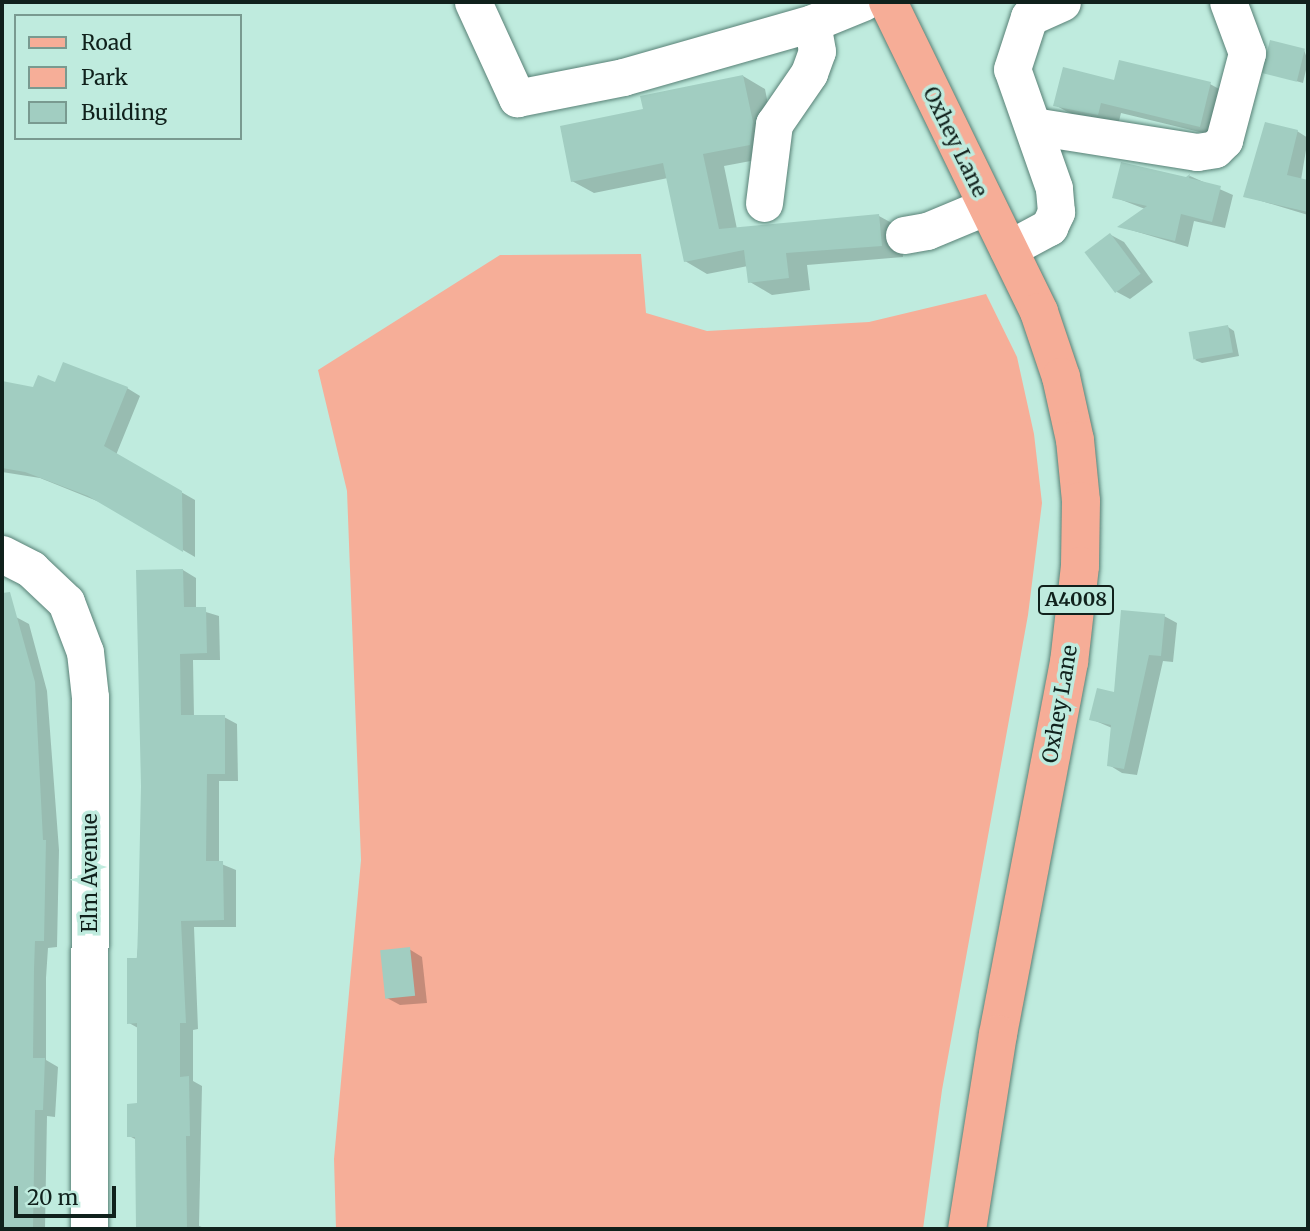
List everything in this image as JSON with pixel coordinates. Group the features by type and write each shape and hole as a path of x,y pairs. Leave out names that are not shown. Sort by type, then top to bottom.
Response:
{"main road":[{"name":"Oxhey Lane","path":"888,2 1039,312 1066,402 1081,501 1080,566 1069,662 998,1034 967,1229"}],"street":[{"path":"473,2 517,98 623,76 811,23 863,2"},
{"path":"1008,249 1049,227 1056,212 1054,188 1012,69 1029,18 1062,2"},
{"path":"1033,126 1197,152 1215,149 1224,140 1247,53 1228,2"},
{"path":"764,203 774,124 809,72 817,51 811,23"},
{"path":"904,235 987,206"},
{"name":"Elm Avenue","path":"2,554 31,569 66,602 85,652 90,697 89,1229"}],"green space":[{"path":"641,254 646,313 707,331 869,322 986,294 1017,357 1034,434 1042,503 1028,615 942,1090 923,1229 336,1229 334,1159 361,860 347,491 318,370 500,255"}],"building":[{"path":"1270,40 1305,49 1297,82 1262,73"},
{"path":"1119,60 1211,82 1200,127 1101,103 1098,115 1053,106 1063,67 1114,80"},
{"path":"743,75 753,122 750,145 703,154 719,229 879,214 882,246 786,253 789,278 748,283 744,250 684,262 663,163 571,182 560,126 643,109 640,96"},
{"path":"1265,122 1298,130 1287,175 1308,180 1308,212 1243,197"},
{"path":"1121,162 1186,177 1190,174 1189,178 1221,186 1212,222 1181,214 1175,241 1117,227 1147,206 1112,198"},
{"path":"1110,233 1141,274 1115,293 1084,252"},
{"path":"1228,325 1233,353 1193,360 1189,332"},
{"path":"63,362 128,387 104,446 182,491 183,552 88,496 25,472 2,468 2,381 33,387 38,375 55,382"},
{"path":"183,569 184,607 206,607 207,653 180,654 181,715 225,715 225,774 207,774 206,861 223,861 224,920 181,921 186,1023 180,1023 180,1077 189,1076 190,1136 186,1136 187,1229 136,1229 135,1137 127,1137 127,1104 137,1103 137,1023 127,1024 127,958 137,958 138,928 141,786 136,570"},
{"path":"10,592 35,682 43,840 46,840 44,941 35,941 34,969 33,1058 45,1058 43,1110 35,1110 33,1229 2,1229 2,593"},
{"path":"1121,610 1165,614 1161,656 1149,655 1124,769 1107,766 1111,725 1089,720 1097,688 1114,692"},
{"path":"410,947 415,996 385,999 380,950"}]}
